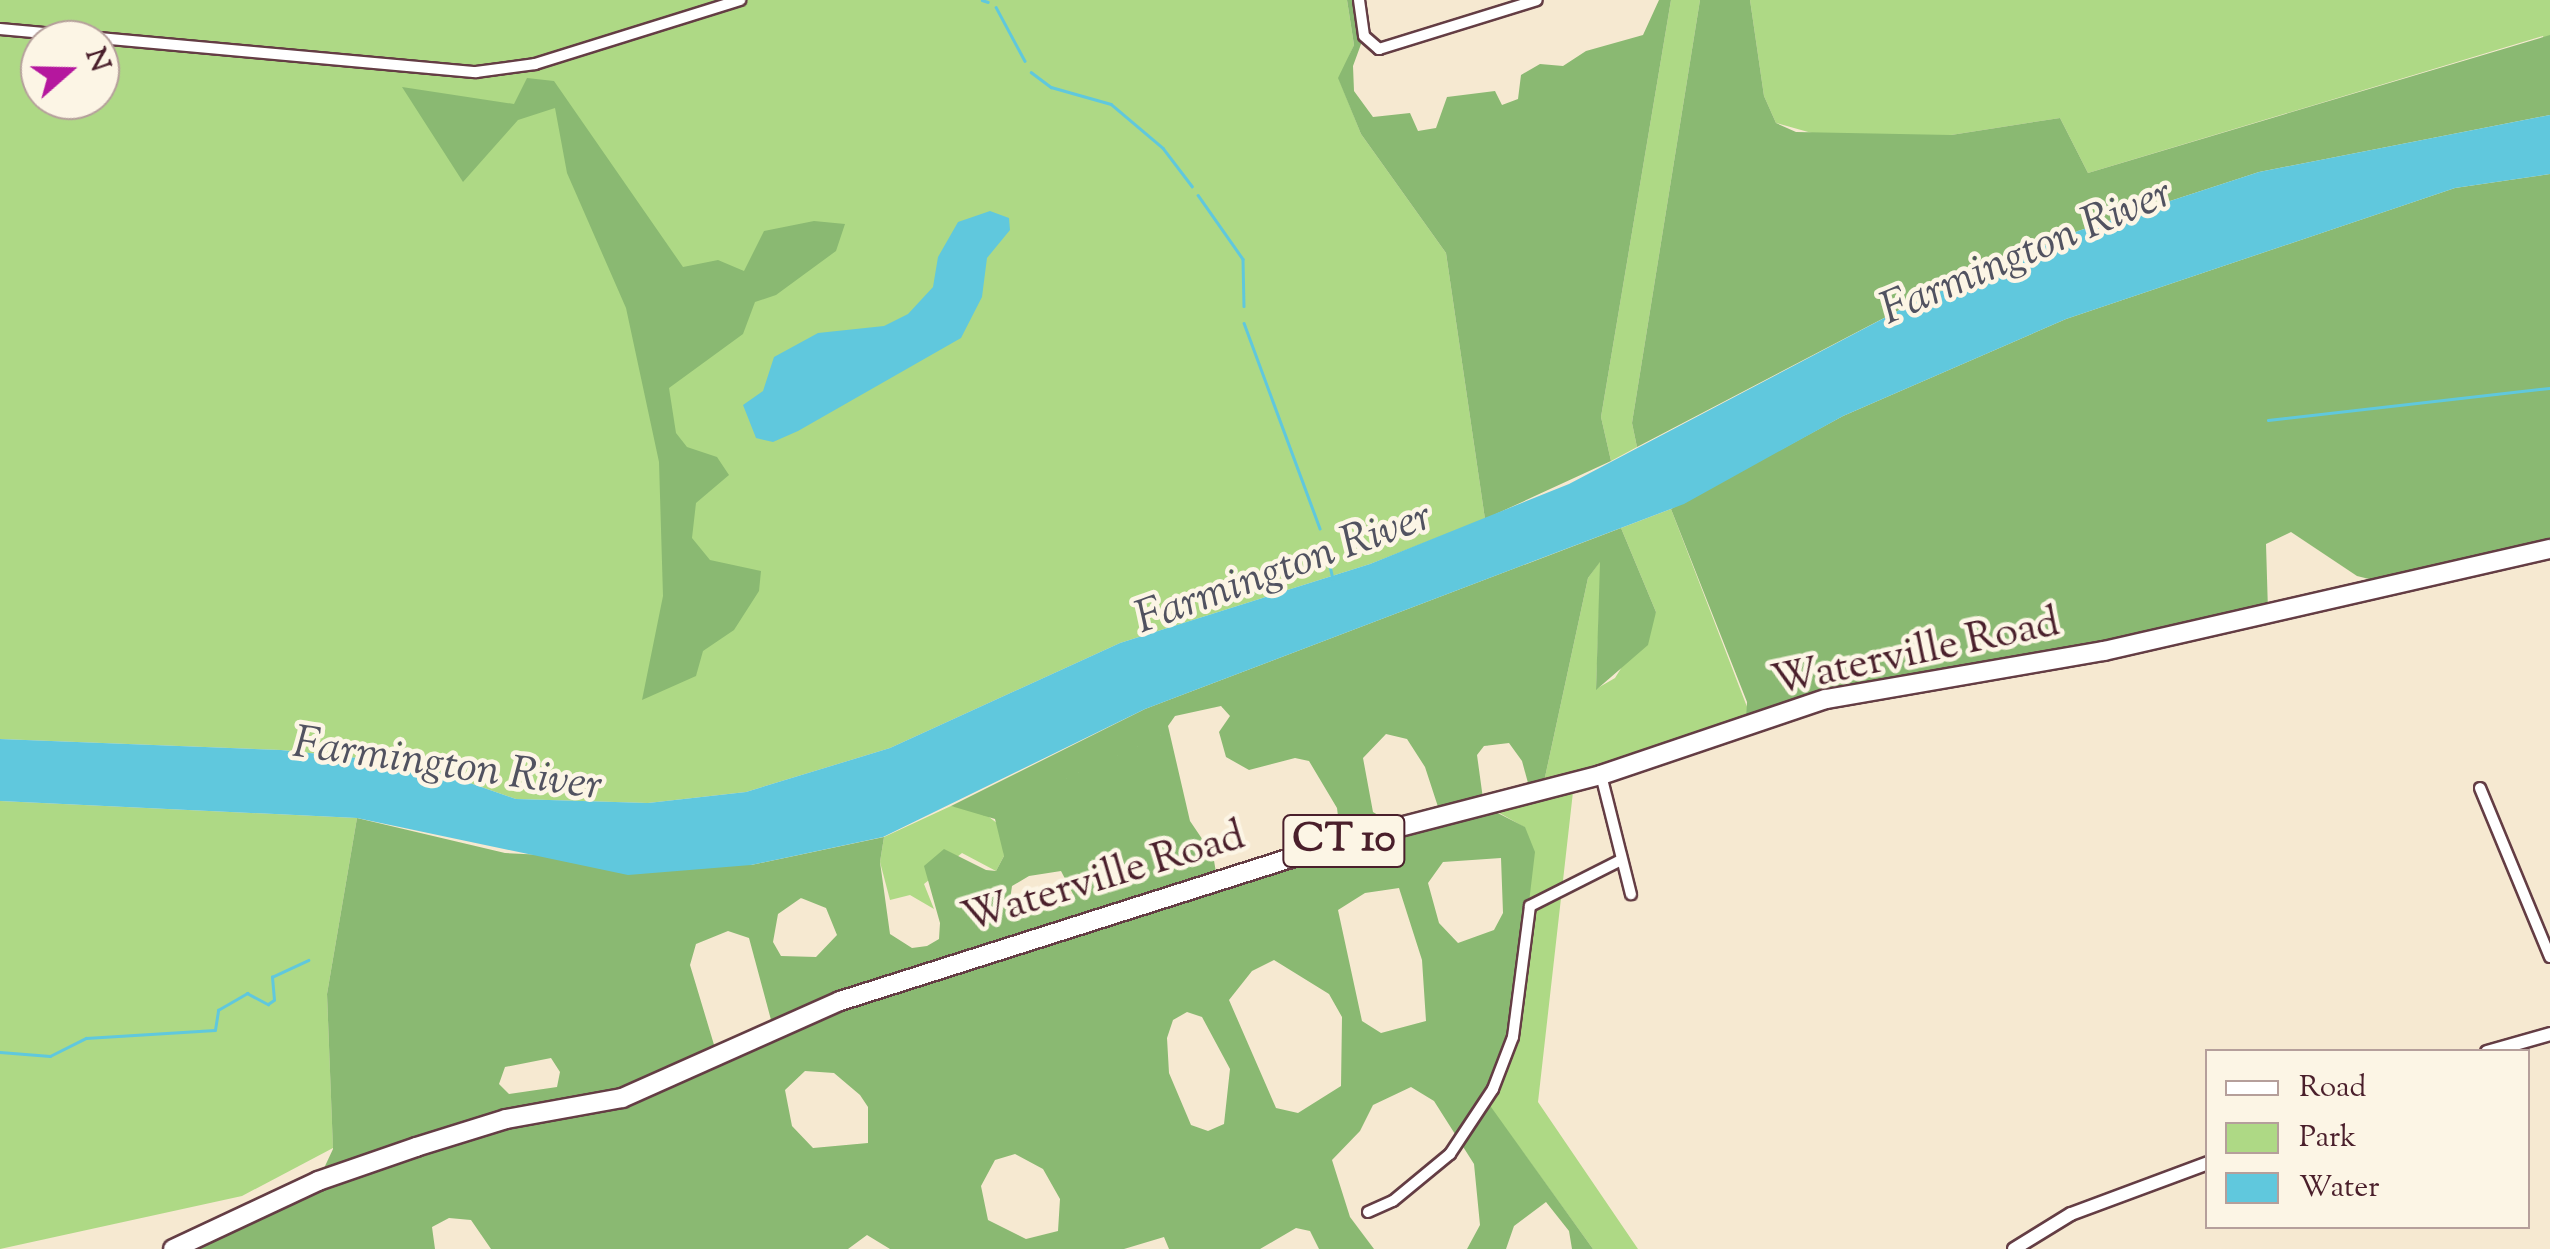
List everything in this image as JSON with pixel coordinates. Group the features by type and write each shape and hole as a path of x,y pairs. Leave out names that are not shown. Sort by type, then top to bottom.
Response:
{"highway":[{"name":"Waterville Road","path":"174,1249 318,1181 416,1147 506,1120 622,1098 880,987 1341,842 1601,775 1826,699 2104,651 2550,549"}],"street":[{"path":"0,29 476,72 536,64 740,0"},
{"path":"1359,0 1364,36 1379,49 1536,0"},
{"path":"1601,775 1631,894"},
{"path":"2480,788 2550,957"},
{"path":"1368,1212 1394,1202 1450,1154 1493,1089 1513,1037 1530,906 1621,860"},
{"path":"2498,1049 2550,1034"},
{"path":"2014,1249 2071,1214 2205,1164"}],"green space":[{"path":"0,0 1347,0 1354,45 1339,79 1361,134 1446,253 1485,519 1370,564 1120,643 890,748 746,792 648,803 516,799 415,764 281,750 0,739"},
{"path":"1347,0 1359,0 1364,36 1353,66 1354,91 1373,117 1410,113 1418,131 1436,128 1447,97 1495,91 1502,105 1518,99 1521,75 1540,64 1563,66 1586,51 1643,35 1659,0 1671,0 1601,417 1611,461 1485,519 1446,253 1361,134 1338,78 1354,45"},
{"path":"1671,0 1700,0 1632,423 1637,447 1611,461 1601,417"},
{"path":"1700,0 1750,0 1764,96 1776,123 1796,132 1951,135 2060,118 2088,173 2550,35 2550,115 2259,172 2078,231 1907,306 1637,447 1632,423"},
{"path":"1750,0 2550,0 2550,62 2543,36 2088,173 2060,118 1951,135 1826,137 1776,123 1764,96"},
{"path":"527,78 554,81 683,267 718,260 744,271 764,231 814,221 845,224 836,251 776,295 755,302 743,334 669,388 676,433 687,447 717,457 729,475 696,503 692,538 710,560 761,571 759,591 734,630 703,651 696,676 642,700 663,596 659,462 626,308 567,173 555,108 518,120 463,182 402,87 514,104"},
{"path":"2550,174 2550,549 2385,583 2357,576 2291,532 2266,544 2268,611 1746,720 1747,702 1671,509 1843,416 2066,319 2455,188"},
{"path":"1671,509 1749,712 1746,720 1574,783 1538,1102 1638,1249 1593,1249 1485,1100 1524,827 1496,811 1542,791 1588,578 1601,560 1596,689 1615,678 1656,612 1621,528"},
{"path":"1621,528 1656,612 1648,645 1596,690 1600,562 1588,578 1542,791 1531,794 1522,761 1509,743 1484,746 1477,755 1484,806 1525,827 1535,852 1513,1037 1486,1100 1593,1249 1572,1249 1569,1231 1546,1202 1514,1226 1506,1249 1467,1249 1480,1225 1474,1164 1434,1101 1411,1087 1373,1105 1360,1131 1332,1160 1350,1217 1374,1249 1319,1249 1310,1231 1296,1228 1260,1249 1169,1249 1164,1237 1124,1249 890,1249 867,1235 848,1249 491,1249 471,1220 449,1218 432,1227 435,1249 173,1249 318,1181 333,1149 327,994 357,818 505,853 751,865 884,837 880,862 890,934 912,948 927,946 939,939 940,923 924,866 944,849 986,870 996,871 1004,856 995,819 951,806 1145,709","holes":["1221,706 1230,716 1219,732 1226,757 1249,770 1295,758 1309,761 1337,808 1341,841 1217,878 1213,855 1190,821 1168,726 1175,716","1386,734 1407,739 1425,767 1441,816 1399,828 1373,812 1363,758","1501,858 1503,913 1494,930 1458,943 1439,923 1428,883 1443,862","1061,871 1074,896 1065,905 1024,912 1010,900 1012,886 1029,876","1399,888 1422,960 1426,1021 1381,1033 1362,1021 1338,910 1365,893","801,898 826,908 837,935 816,957 781,956 773,942 778,914","728,931 749,938 774,1031 718,1058 690,965 696,944","1274,960 1329,994 1342,1017 1341,1086 1298,1113 1276,1108 1229,1000 1252,971","1187,1012 1202,1017 1230,1069 1224,1124 1208,1131 1191,1125 1169,1073 1167,1038 1173,1020","551,1058 560,1072 557,1087 509,1094 499,1084 505,1067","805,1071 834,1073 868,1107 868,1143 813,1148 792,1126 785,1090","1015,1154 1043,1169 1060,1199 1058,1231 1026,1239 988,1220 981,1186 995,1160"]},
{"path":"0,801 357,818 327,994 333,1148 242,1196 0,1249"},
{"path":"951,806 980,810 1002,827 1004,856 996,871 962,853 924,884 934,909 910,895 890,900 880,862 884,837"}],"water":[{"name":"Farmington River","path":"2550,115 2550,174 2455,188 2066,319 1843,416 1684,504 1145,709 883,837 751,865 628,875 357,818 0,801 0,739 281,750 415,764 516,799 648,803 746,792 890,748 1120,643 1370,564 1569,484 1907,306 2078,231 2259,172"},
{"path":"990,211 1009,218 1010,230 987,258 982,297 961,338 798,431 773,442 756,438 743,405 763,391 774,357 818,333 884,326 908,314 933,287 938,257 958,222"}],"waterway":[{"path":"982,0 988,2"},
{"path":"996,7 1025,61"},
{"path":"1031,72 1051,87 1111,104 1163,148 1192,186"},
{"path":"1198,195 1243,259 1244,306"},
{"name":"Farmington River","path":"1244,323 1320,528"},
{"path":"2268,420 2550,388"},
{"name":"Farmington River","path":"1330,566 1333,579"},
{"path":"0,1052 50,1056 86,1038 215,1030 218,1010 247,993 268,1004 274,1000 272,977 308,960"}]}
